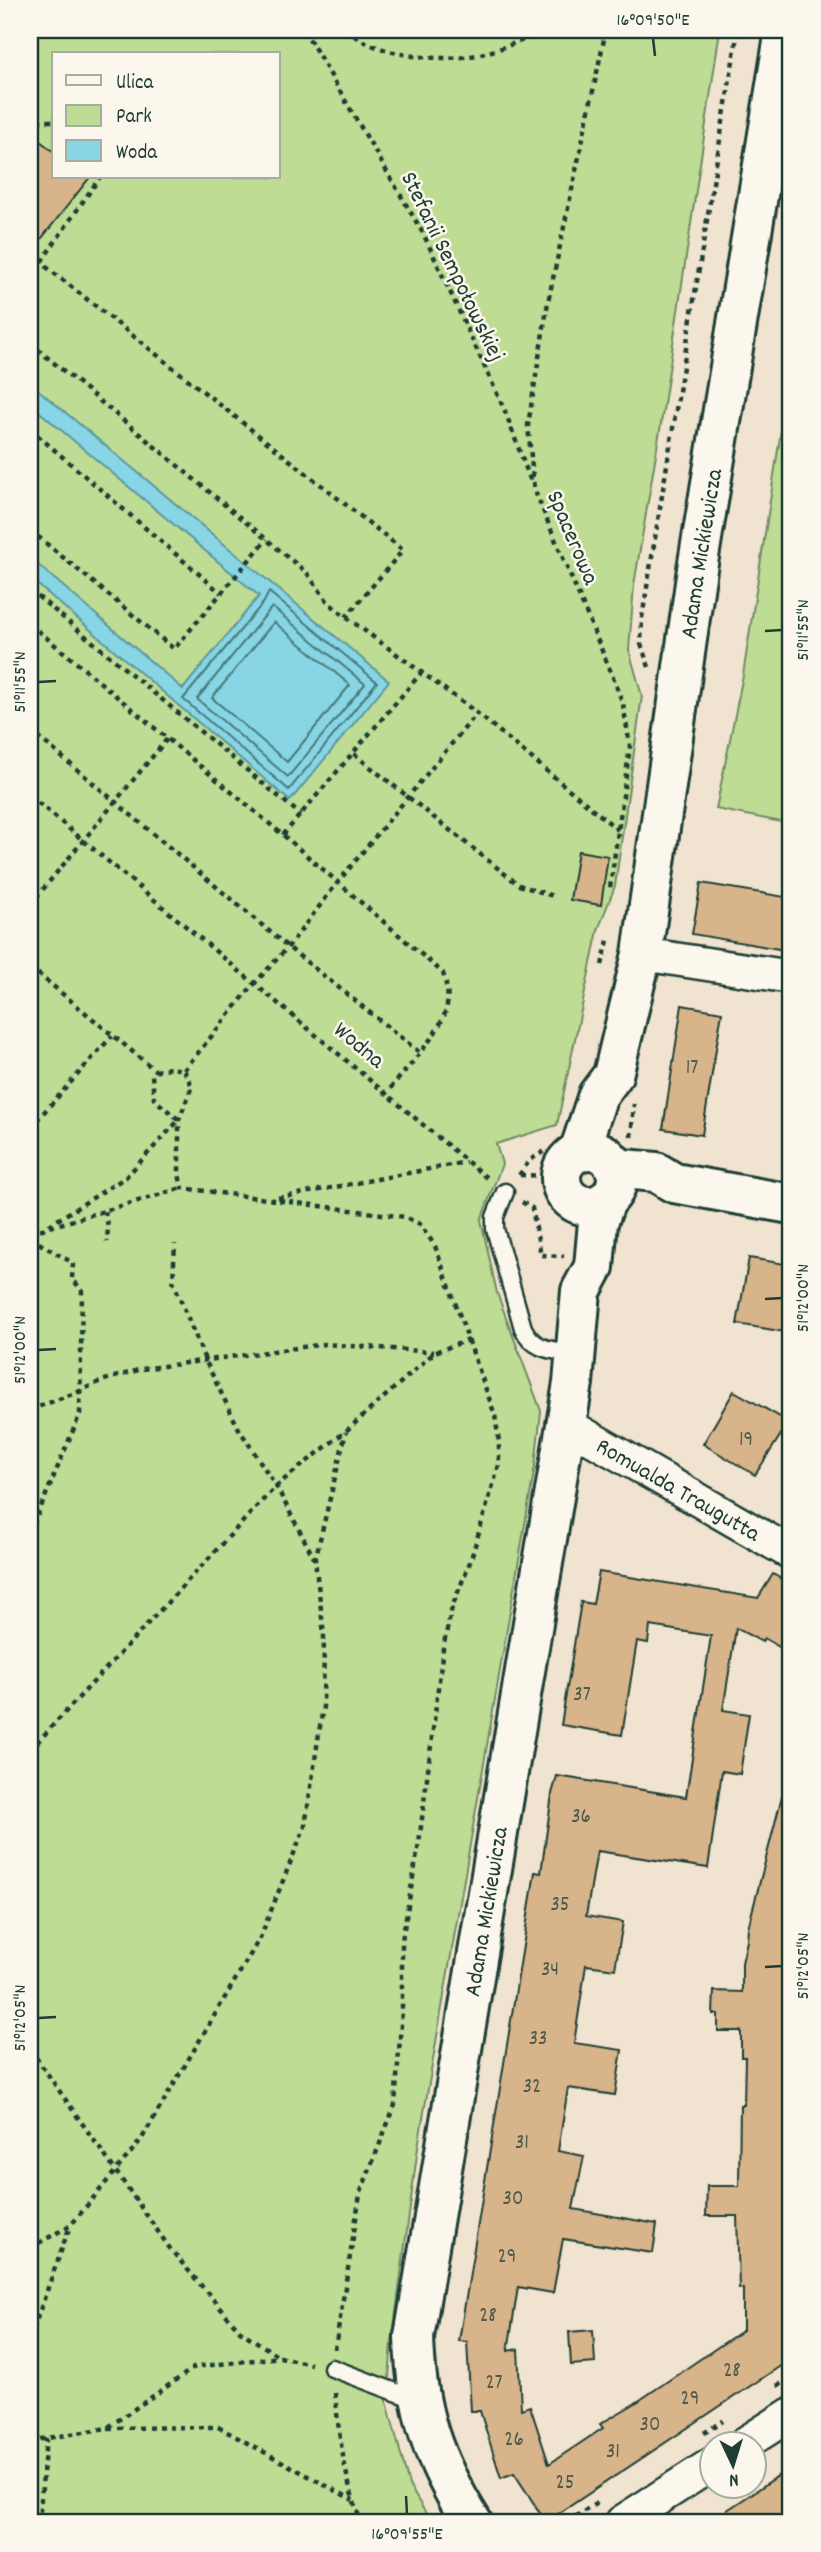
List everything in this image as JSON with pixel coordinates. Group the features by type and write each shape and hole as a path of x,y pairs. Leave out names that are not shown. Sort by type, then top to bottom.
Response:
{"street":[{"name":"Adama Mickiewicza","path":"472,2522 429,2438 419,2401 414,2337 566,1424 576,1355 576,1274 594,1267 598,1222 598,1095 625,1085 696,569 785,30"},
{"path":"642,954 791,976"},
{"path":"597,1170 656,1172 674,1183 791,1204"},
{"name":"Romualda Traugutta","path":"566,1424 791,1553"},
{"path":"766,2430 791,2414"},
{"path":"631,2520 698,2473"}],"lane":[{"path":"505,1192 495,1217 495,1228 523,1328 529,1340 537,1346 576,1355"},
{"path":"332,2368 419,2401"}],"path":[{"name":"Stefanii Sempołowskiej","path":"304,30 425,235 505,411 534,489"},
{"path":"346,30 357,39 394,52 438,58 482,54 518,43 546,30"},
{"name":"Spacerowa","path":"606,30 548,302 528,425 534,489 623,704 630,746 610,888"},
{"path":"651,675 641,645 642,618 738,30"},
{"path":"30,127 35,121 52,121"},
{"path":"30,278 99,178"},
{"path":"30,254 403,550 346,617"},
{"path":"30,343 307,573 328,602 346,617 477,713 619,830"},
{"path":"30,429 221,593"},
{"path":"30,530 174,649 267,539"},
{"path":"30,590 301,815"},
{"path":"30,624 283,835 443,973 448,990 447,1007 439,1028 385,1095"},
{"path":"283,835 422,672"},
{"path":"184,1070 288,947 477,713"},
{"path":"30,730 288,947 419,1052"},
{"path":"30,905 167,739"},
{"path":"354,754 519,885 556,897"},
{"name":"Wodna","path":"30,796 385,1095 505,1192 532,1208 541,1255 576,1274"},
{"path":"601,971 611,932"},
{"path":"30,967 156,1071"},
{"path":"30,1128 113,1036"},
{"path":"179,1120 154,1099 152,1075 156,1071 169,1068 184,1070"},
{"path":"182,1188 179,1174 179,1120 192,1086 184,1070"},
{"path":"519,1175 530,1160 597,1170 631,1119 625,1085"},
{"path":"43,1229 126,1177 179,1120"},
{"path":"272,1199 467,1162"},
{"path":"30,1230 43,1229 182,1188 405,1217 420,1224 435,1246 495,1415 499,1465 470,1562 452,1607 443,1648 419,1843 402,1940 400,2036 394,2105 360,2194 332,2368 340,2450 361,2522"},
{"path":"105,1211 107,1242"},
{"path":"30,1238 73,1263 72,1279 82,1290 78,1392 80,1414 30,1534"},
{"path":"175,1244 173,1281 205,1360 239,1429 276,1486 315,1560"},
{"path":"30,1750 276,1486 346,1431 435,1352 468,1340"},
{"path":"30,1410 101,1381 142,1368 325,1344 435,1352"},
{"path":"30,2338 71,2225 141,2140 260,1938 304,1826 323,1707 324,1634 315,1560 346,1431"},
{"path":"30,2049 171,2250 240,2331 280,2357"},
{"path":"30,2248 71,2225"},
{"path":"107,2428 195,2367 280,2357 332,2368"},
{"path":"30,2441 107,2428 218,2427 353,2500"},
{"path":"39,2522 46,2438"}],"green space":[{"path":"30,30 720,30 634,585 629,650 642,696 615,886 598,930 557,1125 496,1144 502,1164 481,1220 497,1293 541,1411 535,1466 418,2147 392,2342 387,2402 409,2485 431,2522 30,2522"},
{"path":"791,366 791,824 716,809 743,675"}],"water":[{"path":"30,383 389,681 290,801 30,578 30,558 183,689 259,596 30,404"}],"building":[{"path":"30,133 52,150 52,178 89,178 30,253"},
{"path":"578,851 608,856 601,905 570,900"},
{"path":"701,883 791,898 791,951 692,934"},
{"path":"682,1005 722,1012 702,1135 663,1129"},
{"path":"749,1258 791,1265 791,1333 737,1324"},
{"path":"734,1391 789,1422 755,1475 703,1444"},
{"path":"599,1572 758,1598 773,1574 791,1585 791,1654 764,1638 762,1642 736,1628 723,1710 749,1714 740,1774 722,1771 708,1868 597,1851 586,1916 623,1922 615,1969 586,1965 574,2043 622,2050 615,2095 568,2088 558,2151 584,2156 573,2209 657,2224 653,2253 563,2239 553,2293 518,2287 508,2351 518,2349 521,2409 530,2406 549,2464 603,2428 600,2424 743,2330 743,2289 739,2288 737,2216 706,2216 707,2186 739,2186 740,2105 744,2105 745,2057 741,2057 741,2031 718,2031 718,2014 713,2014 714,1991 742,1992 742,1963 748,1928 782,1796 791,1797 791,2359 546,2522 514,2473 501,2478 480,2411 471,2411 467,2342 459,2341 535,1872 541,1873 557,1776 686,1797 711,1636 650,1626 648,1643 637,1641 622,1735 561,1725 581,1602 593,1604"},
{"path":"593,2330 595,2363 571,2365 569,2332"},
{"path":"791,2467 791,2522 709,2522 742,2500 768,2500 768,2483"}]}
